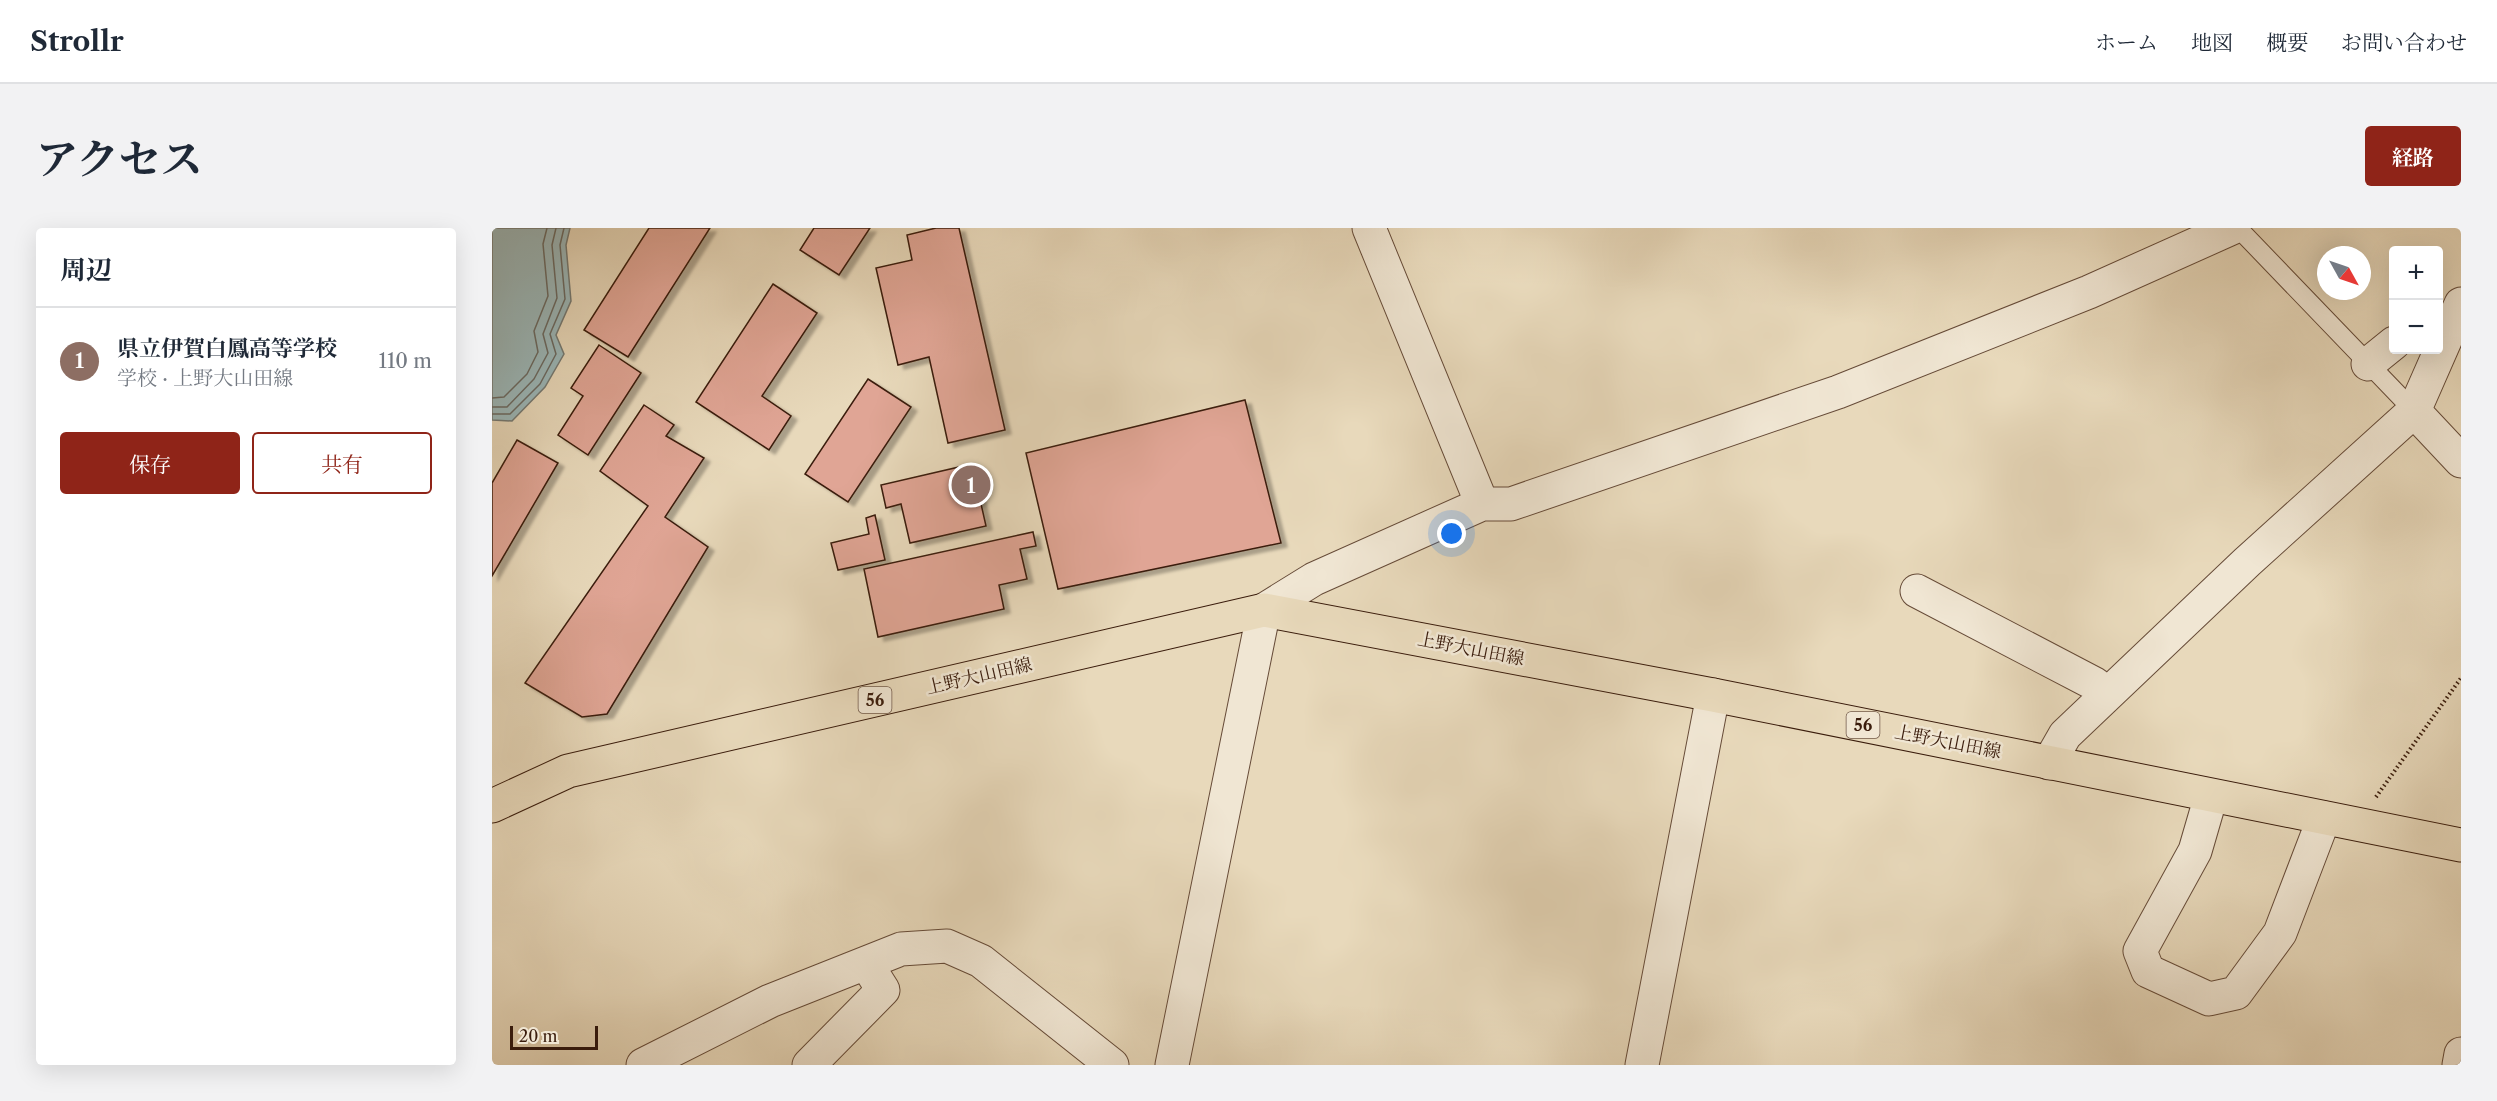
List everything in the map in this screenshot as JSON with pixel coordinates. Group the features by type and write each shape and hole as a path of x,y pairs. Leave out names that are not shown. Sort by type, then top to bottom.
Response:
{"main road":[{"name":"上野大山田線","path":"492,806 568,771 1264,610 1713,695 2461,845"}],"street":[{"path":"1369,228 1482,504"},
{"path":"1172,1065 1264,610 1314,579 1482,504 1511,504 1838,392 2089,292 2232,228"},
{"path":"2443,304 2461,288"},
{"path":"2049,763 2065,735 2247,562 2414,411 2461,304"},
{"path":"2368,364 2389,347"},
{"path":"2414,411 2461,461"},
{"path":"1917,591 2095,684 2104,698"},
{"path":"1642,1065 1713,695"},
{"path":"2211,796 2195,851 2140,951 2148,971 2209,999 2236,993 2280,933 2324,818"},
{"path":"643,1065 770,1001 901,949 946,946 981,961 1112,1065"},
{"path":"809,1065 883,990 866,963"},
{"path":"2459,1065 2461,1054"}],"lane":[{"path":"2238,228 2414,411"}],"path":[{"path":"2366,827 2374,799 2461,678"}],"water":[{"path":"492,228 570,228 566,245 571,301 556,335 564,354 545,387 512,421 492,420"}],"building":[{"path":"649,228 710,228 628,357 584,330"},
{"path":"814,228 870,228 839,275 800,250"},
{"path":"936,228 959,228 1005,430 948,443 929,357 898,365 876,268 912,260 907,235"},
{"path":"773,284 817,313 762,396 791,416 769,450 696,402"},
{"path":"599,345 641,373 588,455 558,435 583,396 571,388"},
{"path":"868,379 911,407 848,502 805,474"},
{"path":"1245,400 1281,543 1058,589 1026,453"},
{"path":"644,405 674,425 666,436 704,458 665,517 708,547 607,714 582,717 525,683 648,506 600,471"},
{"path":"517,440 558,463 492,576 492,483"},
{"path":"972,464 986,526 910,543 901,504 886,508 881,485"},
{"path":"875,515 885,560 838,570 831,543 869,534 866,518"},
{"path":"1033,532 1036,546 1020,549 1027,579 999,585 1004,609 878,637 864,569"}],"place":[{"name":"県立伊賀白鳳高等学校","path":"971,485"}]}
